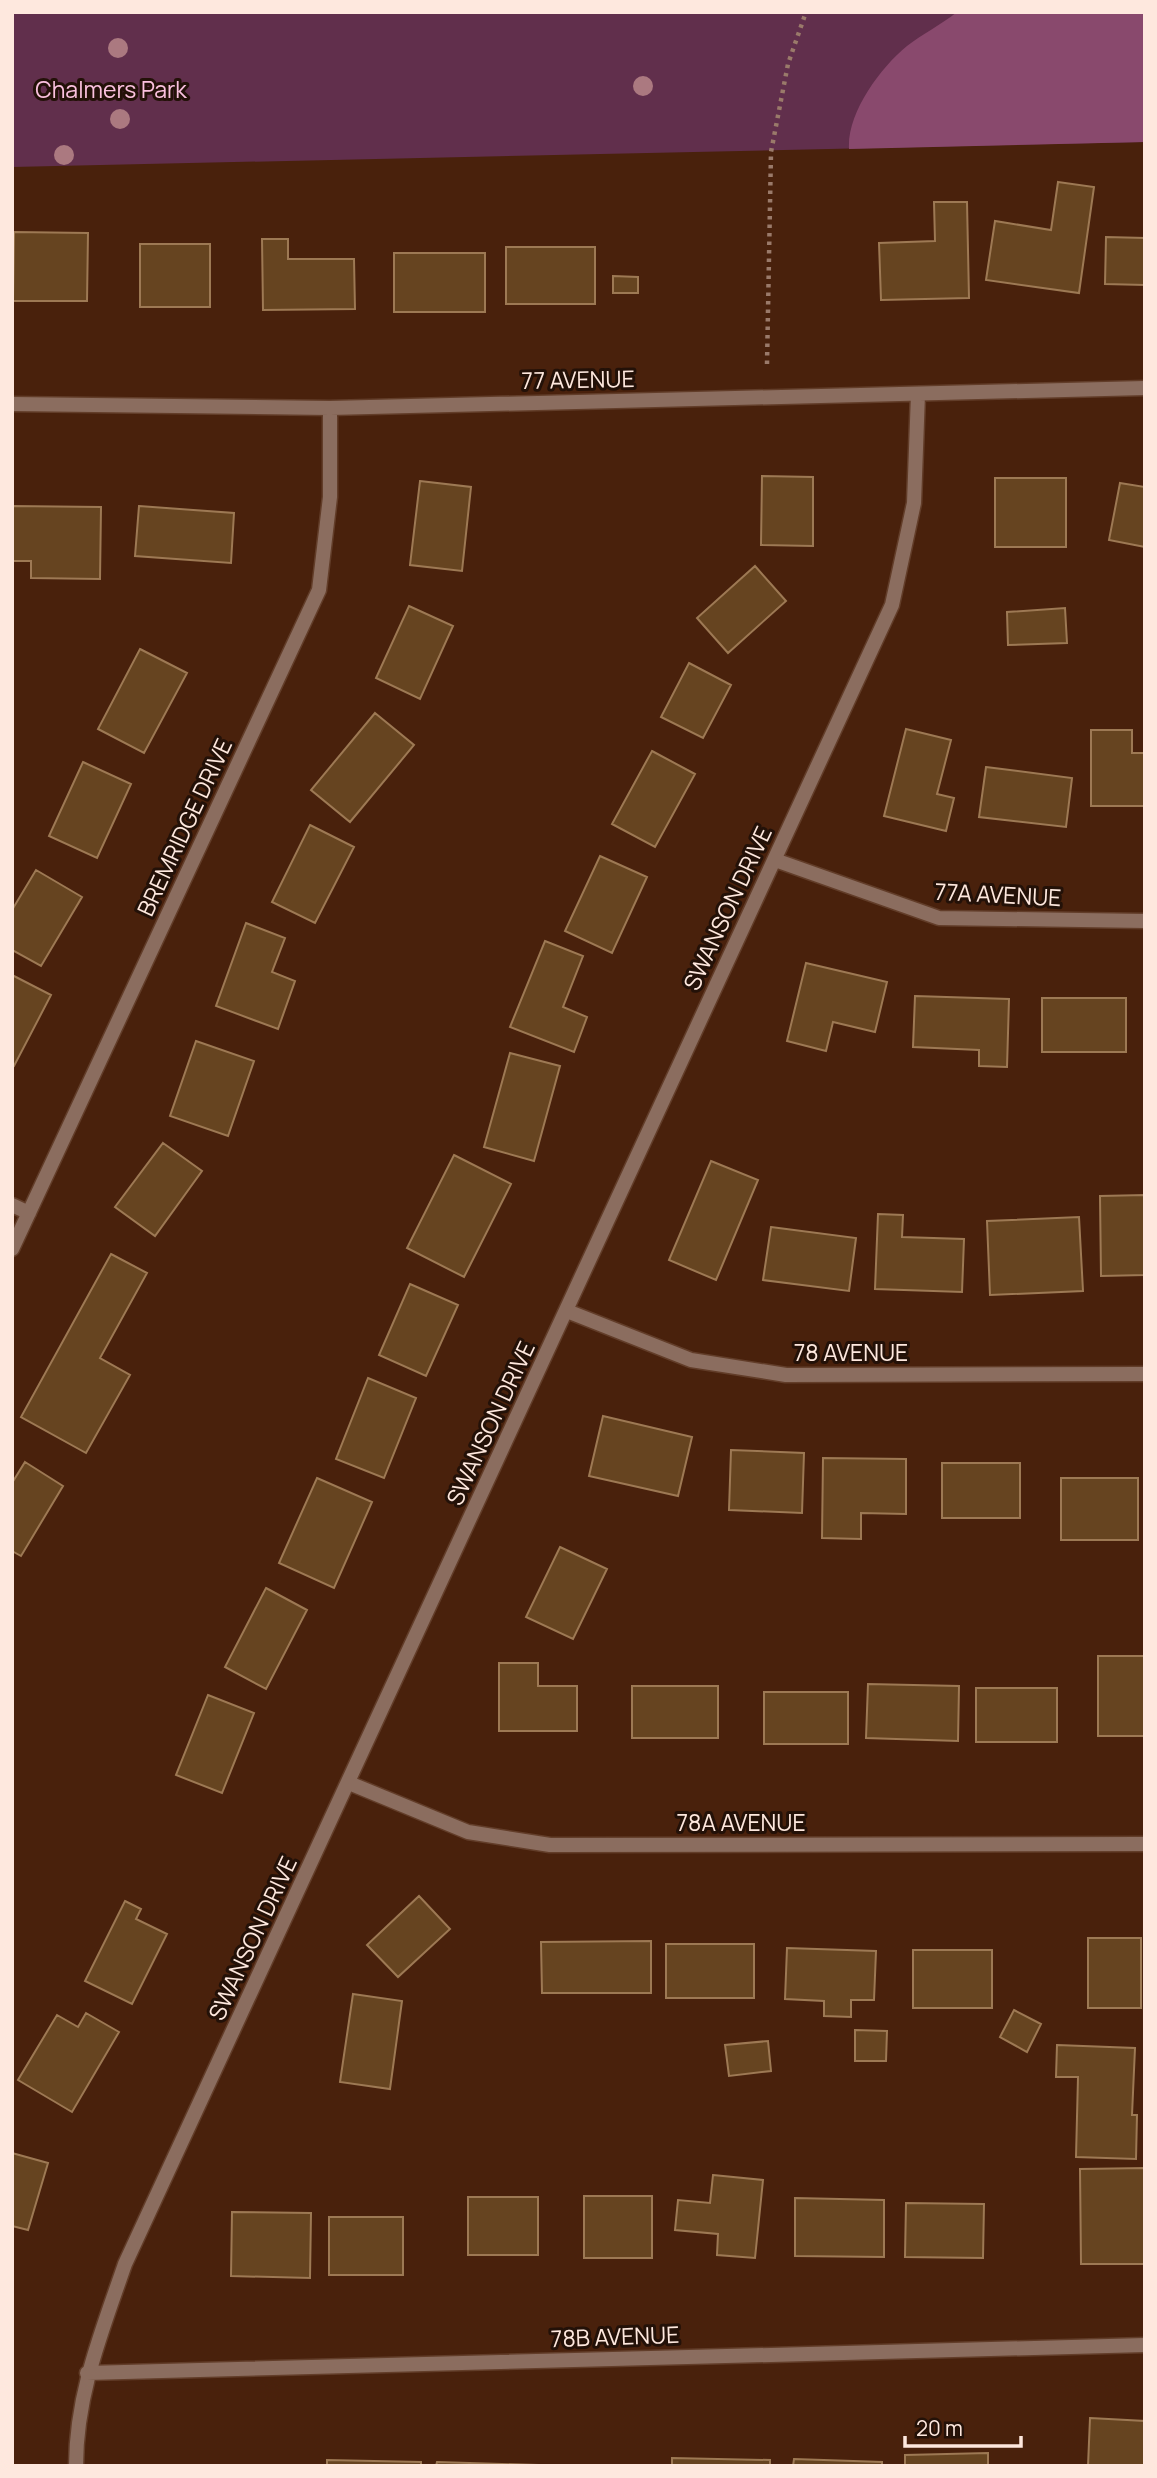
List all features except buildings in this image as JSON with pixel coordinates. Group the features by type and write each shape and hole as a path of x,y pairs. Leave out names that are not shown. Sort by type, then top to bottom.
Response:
{"street":[{"name":"77 AVENUE","path":"12,404 330,408 1145,388"},
{"name":"SWANSON DRIVE","path":"76,2466 76,2428 87,2373 125,2264 892,605 914,503 918,394"},
{"name":"BREMRIDGE DRIVE","path":"12,1249 319,590 330,497 330,408"},
{"name":"77A AVENUE","path":"775,860 939,918 1145,921"},
{"path":"12,1205 29,1213"},
{"name":"78 AVENUE","path":"567,1311 691,1360 786,1375 1145,1374"},
{"name":"78A AVENUE","path":"349,1783 468,1832 550,1845 1145,1843"},
{"name":"78B AVENUE","path":"87,2373 1145,2345"}],"path":[{"path":"767,364 771,152 788,64 806,12"}],"green space":[{"name":"Chalmers Park","path":"12,12 1145,12 1145,142 12,167"}],"shaded area":[{"path":"957,12 1145,12 1145,142 849,149 853,121 859,106 886,66 907,46"}]}
